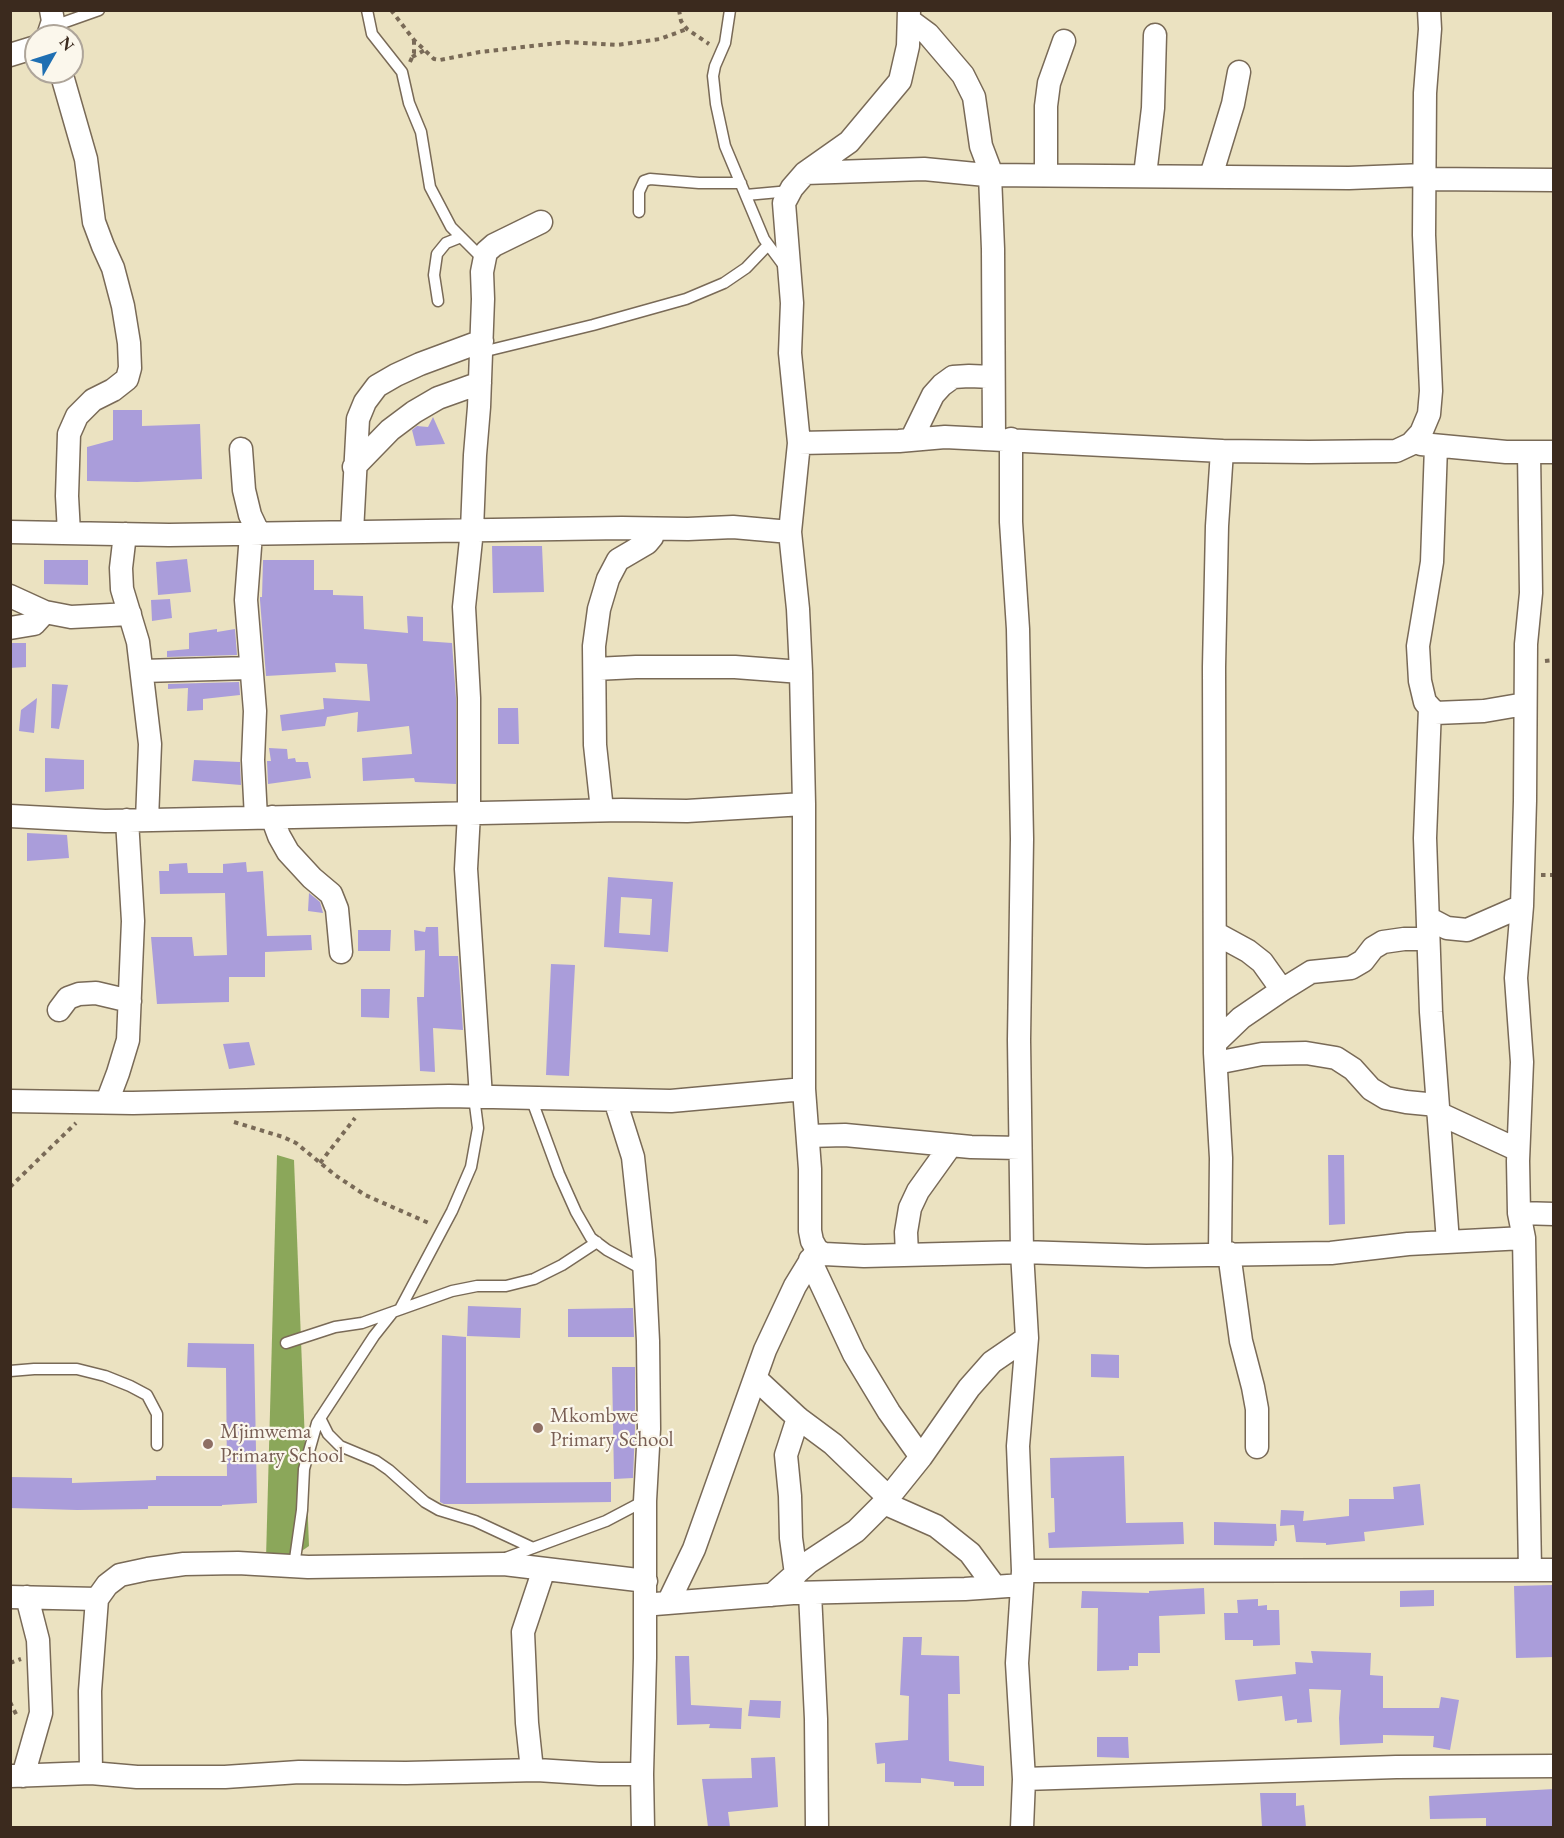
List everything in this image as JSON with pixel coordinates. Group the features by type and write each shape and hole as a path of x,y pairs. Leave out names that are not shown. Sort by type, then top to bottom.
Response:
{"street":[{"path":"799,443 945,437 1222,450 1396,451 1411,444 1421,433 1429,414 1431,391 1424,235 1425,93 1430,29 1429,10"},
{"path":"914,17 900,81 849,142 805,173 790,191 784,203 792,303 790,353 799,443 790,532 798,609 801,672 804,804 804,1089 810,1169 810,1231 814,1255 854,1354 889,1412 921,1457"},
{"path":"914,17 963,75 974,98 981,146 991,175 993,377 1011,522 1018,628 1021,804 1020,1148 1022,1252 1027,1338 1018,1446 1023,1578 1017,1663 1024,1779 1022,1827"},
{"path":"1145,175 1153,108 1155,35"},
{"path":"1046,174 1046,106 1049,83 1064,41"},
{"path":"10,55 24,46"},
{"path":"1211,176 1233,104 1239,72"},
{"path":"64,84 86,159 94,222 114,268 123,306 129,343 130,368 127,379 113,390 93,400 76,416 69,434 67,496 69,533"},
{"path":"805,173 924,170 991,175 1424,177 1554,180"},
{"path":"477,1097 466,869 469,813 469,698 464,607 472,530 482,346 482,272 486,252 494,245 541,222"},
{"path":"352,532 358,419 364,402 377,386 420,364 482,346"},
{"path":"911,440 928,404 942,385 953,377 993,377"},
{"path":"354,467 390,430 414,412 438,398 480,383"},
{"path":"1411,444 1554,452"},
{"path":"1436,446 1432,562 1418,646 1420,681 1425,702 1435,713 1461,713 1525,704"},
{"path":"241,449 244,490 255,534 246,600 255,711 253,760 264,817 288,852 312,879 331,894 337,909 341,952"},
{"path":"1222,450 1217,526 1214,667 1216,1053 1224,1253 1257,1409 1257,1447"},
{"path":"1529,452 1531,593 1526,644 1525,801 1516,978 1522,1062 1518,1150 1519,1213 1524,1238 1530,1570"},
{"path":"10,532 255,534 733,527 790,532"},
{"path":"602,810 595,745 594,646 599,609 608,579 618,560 646,543 652,537 655,529"},
{"path":"101,1102 118,1073 128,1040 137,820 150,744 138,642 122,589 121,568 125,534"},
{"path":"10,596 45,612 70,617 130,614"},
{"path":"10,628 34,624 45,612"},
{"path":"595,669 735,667 801,672"},
{"path":"142,671 250,668"},
{"path":"1430,708 1425,838 1428,929 1437,1109 1448,1242"},
{"path":"10,816 137,820 602,810 687,811 804,804"},
{"path":"1216,1053 1241,1018 1311,972 1351,969 1362,961 1372,948 1383,942 1404,939 1428,929 1467,930 1521,906"},
{"path":"1215,933 1248,951 1262,962 1282,990"},
{"path":"59,1010 68,998 79,993 96,993 130,1001"},
{"path":"1216,1053 1306,1053 1336,1058 1353,1069 1371,1089 1386,1098 1437,1109 1518,1150"},
{"path":"10,1101 477,1097 671,1101 804,1089"},
{"path":"615,1100 633,1157 645,1270 650,1429 645,1501 646,1581 657,1604"},
{"path":"808,1136 845,1135 971,1147 1020,1148"},
{"path":"907,1255 906,1232 910,1208 918,1191 951,1144"},
{"path":"1519,1213 1554,1214"},
{"path":"814,1255 1022,1252 1146,1256 1331,1252 1408,1244 1524,1238"},
{"path":"643,1827 642,1774 657,1604 694,1549 770,1340 795,1286 814,1255"},
{"path":"772,1595 809,1562 856,1531 886,1500 921,1457 969,1388 984,1371 992,1362 1027,1338"},
{"path":"755,1378 798,1418 833,1444 886,1500 936,1526 970,1553 995,1587"},
{"path":"795,1574 786,1455 798,1418"},
{"path":"91,1773 90,1692 97,1599 106,1585 120,1575 184,1564 238,1563 294,1566 504,1564 646,1581"},
{"path":"532,1770 527,1723 523,1632 544,1569"},
{"path":"657,1604 810,1593 995,1587 1023,1578 1554,1570"},
{"path":"810,1593 816,1719 817,1827"},
{"path":"97,1599 19,1597 38,1640 41,1713 17,1776 91,1773 137,1777 225,1777 299,1772 406,1773 532,1770 642,1774"},
{"path":"1024,1779 1384,1767 1554,1766"}],"lane":[{"path":"66,24 99,10"},
{"path":"367,10 372,34 402,72 409,103 421,132 430,187 451,227 484,260"},
{"path":"730,10 722,51 713,76 725,146 768,245 788,272"},
{"path":"639,212 639,192 644,181 650,179 699,183 741,183"},
{"path":"746,195 790,191"},
{"path":"438,301 434,275 437,254 446,243 461,237"},
{"path":"482,346 593,325 686,299 724,284 746,268 768,245"},
{"path":"294,1566 302,1510 304,1469 317,1423 374,1336 397,1310 442,1229 471,1167 478,1128 477,1097"},
{"path":"531,1098 559,1174 591,1238 607,1250 645,1270"},
{"path":"286,1343 335,1327 362,1323 452,1291 477,1286 506,1286 534,1279 562,1265 597,1242"},
{"path":"10,1371 77,1369 105,1376 130,1386 147,1395 157,1414 157,1444"},
{"path":"320,1418 328,1434 340,1446 383,1466 425,1502 439,1510 475,1521 533,1548"},
{"path":"486,1565 606,1521 645,1501"}],"path":[{"path":"391,10 434,59 442,60 480,52 567,42 585,45 617,45 660,39 687,29"},
{"path":"679,10 681,21 687,29 722,51"},
{"path":"412,57 425,50"},
{"path":"320,1163 372,1097"},
{"path":"10,1187 101,1102"},
{"path":"228,1120 296,1143 365,1195 442,1229"}],"green space":[{"path":"277,1155 294,1160 309,1546 287,1561 266,1558"}],"building":[{"path":"113,410 142,410 142,426 200,424 202,479 137,482 87,481 87,447 113,440"},
{"path":"433,417 445,444 416,446 412,430 417,426 428,427"},
{"path":"492,546 542,546 544,592 493,593"},
{"path":"187,559 191,592 158,595 156,562"},
{"path":"44,560 88,560 88,585 44,584"},
{"path":"263,560 314,560 314,590 333,590 333,595 363,596 364,629 408,633 407,616 423,617 423,641 452,643 456,698 456,784 415,782 414,778 363,781 362,758 412,754 409,726 357,732 358,712 327,717 325,726 282,731 280,715 324,709 323,698 370,701 367,664 335,663 336,672 266,676 260,600"},
{"path":"170,599 172,618 152,621 151,600"},
{"path":"217,629 217,632 235,629 237,655 167,657 167,651 189,649 189,633"},
{"path":"10,643 26,643 26,667 10,668"},
{"path":"239,682 240,695 203,699 203,710 187,711 188,688 168,689 168,684"},
{"path":"52,684 68,685 59,729 51,728"},
{"path":"37,698 34,733 19,731 21,710"},
{"path":"498,708 518,708 519,744 498,744"},
{"path":"269,748 287,749 288,759 295,758 296,762 308,762 311,778 268,784 267,761 271,761"},
{"path":"45,758 84,760 84,789 45,792"},
{"path":"194,760 240,762 241,785 192,781"},
{"path":"27,833 67,835 69,858 27,861"},
{"path":"246,862 247,872 263,871 267,936 311,935 312,950 265,952 265,977 229,977 229,1002 157,1004 151,937 192,937 194,956 227,955 225,893 160,894 159,871 169,871 169,864 187,863 188,873 223,873 223,864"},
{"path":"608,877 673,882 668,952 604,947","holes":["621,897 652,899 650,935 619,933"]},
{"path":"309,893 320,902 323,913 308,911"},
{"path":"426,927 438,927 439,956 458,956 463,1030 433,1028 435,1072 420,1071 417,997 424,997 425,950 415,951 414,930 425,932"},
{"path":"358,930 391,930 390,951 358,951"},
{"path":"551,964 575,965 569,1076 546,1075"},
{"path":"361,989 390,989 389,1018 361,1017"},
{"path":"249,1042 255,1065 229,1069 223,1044"},
{"path":"1328,1155 1344,1155 1345,1224 1329,1225"},
{"path":"468,1306 521,1308 520,1338 467,1336"},
{"path":"633,1308 634,1337 568,1337 568,1309"},
{"path":"442,1335 466,1337 466,1483 611,1482 611,1502 444,1504 440,1502"},
{"path":"188,1343 254,1344 257,1503 222,1506 148,1506 148,1509 10,1508 10,1477 72,1478 72,1483 156,1480 156,1476 227,1476 226,1368 187,1367"},
{"path":"1091,1354 1119,1355 1119,1378 1091,1377"},
{"path":"612,1367 635,1367 633,1478 614,1479"},
{"path":"1124,1456 1126,1523 1183,1522 1184,1544 1049,1548 1048,1533 1055,1532 1050,1458"},
{"path":"1420,1484 1424,1525 1364,1532 1365,1541 1326,1545 1326,1543 1296,1542 1294,1525 1280,1526 1281,1510 1304,1511 1303,1521 1349,1516 1349,1499 1394,1499 1393,1487"},
{"path":"1214,1522 1276,1524 1277,1541 1274,1546 1214,1545"},
{"path":"1553,1585 1554,1657 1516,1658 1514,1586"},
{"path":"1204,1588 1205,1614 1159,1616 1160,1653 1138,1653 1138,1666 1129,1666 1129,1670 1097,1671 1098,1608 1081,1608 1082,1591 1149,1593 1149,1591"},
{"path":"1434,1590 1434,1606 1400,1607 1400,1591"},
{"path":"1258,1599 1258,1606 1267,1605 1267,1610 1279,1610 1280,1645 1253,1646 1253,1640 1225,1640 1224,1613 1238,1613 1237,1600"},
{"path":"903,1637 922,1637 921,1655 959,1656 960,1694 948,1694 949,1761 984,1766 984,1786 954,1786 954,1782 921,1778 921,1783 885,1782 885,1763 877,1764 875,1743 908,1740 909,1696 900,1695"},
{"path":"1311,1651 1371,1653 1370,1675 1383,1676 1383,1708 1439,1708 1441,1697 1459,1700 1450,1750 1433,1747 1434,1736 1383,1735 1383,1743 1340,1745 1341,1690 1309,1689 1312,1722 1297,1723 1297,1719 1285,1721 1282,1696 1238,1701 1235,1680 1296,1674 1295,1662 1313,1663"},
{"path":"675,1656 689,1656 691,1705 742,1708 741,1729 709,1728 710,1724 677,1725"},
{"path":"750,1700 781,1701 780,1718 748,1716"},
{"path":"1097,1737 1128,1737 1129,1758 1097,1757"},
{"path":"775,1757 778,1807 728,1812 730,1827 708,1827 702,1779 752,1778 751,1758"},
{"path":"1554,1789 1554,1827 1486,1827 1486,1818 1430,1819 1429,1796"},
{"path":"1260,1793 1296,1793 1296,1806 1304,1805 1306,1827 1262,1827"}],"place":[{"name":"Mkombwe Primary School","path":"538,1428"},
{"name":"Mjimwema Primary School","path":"208,1444"}]}
